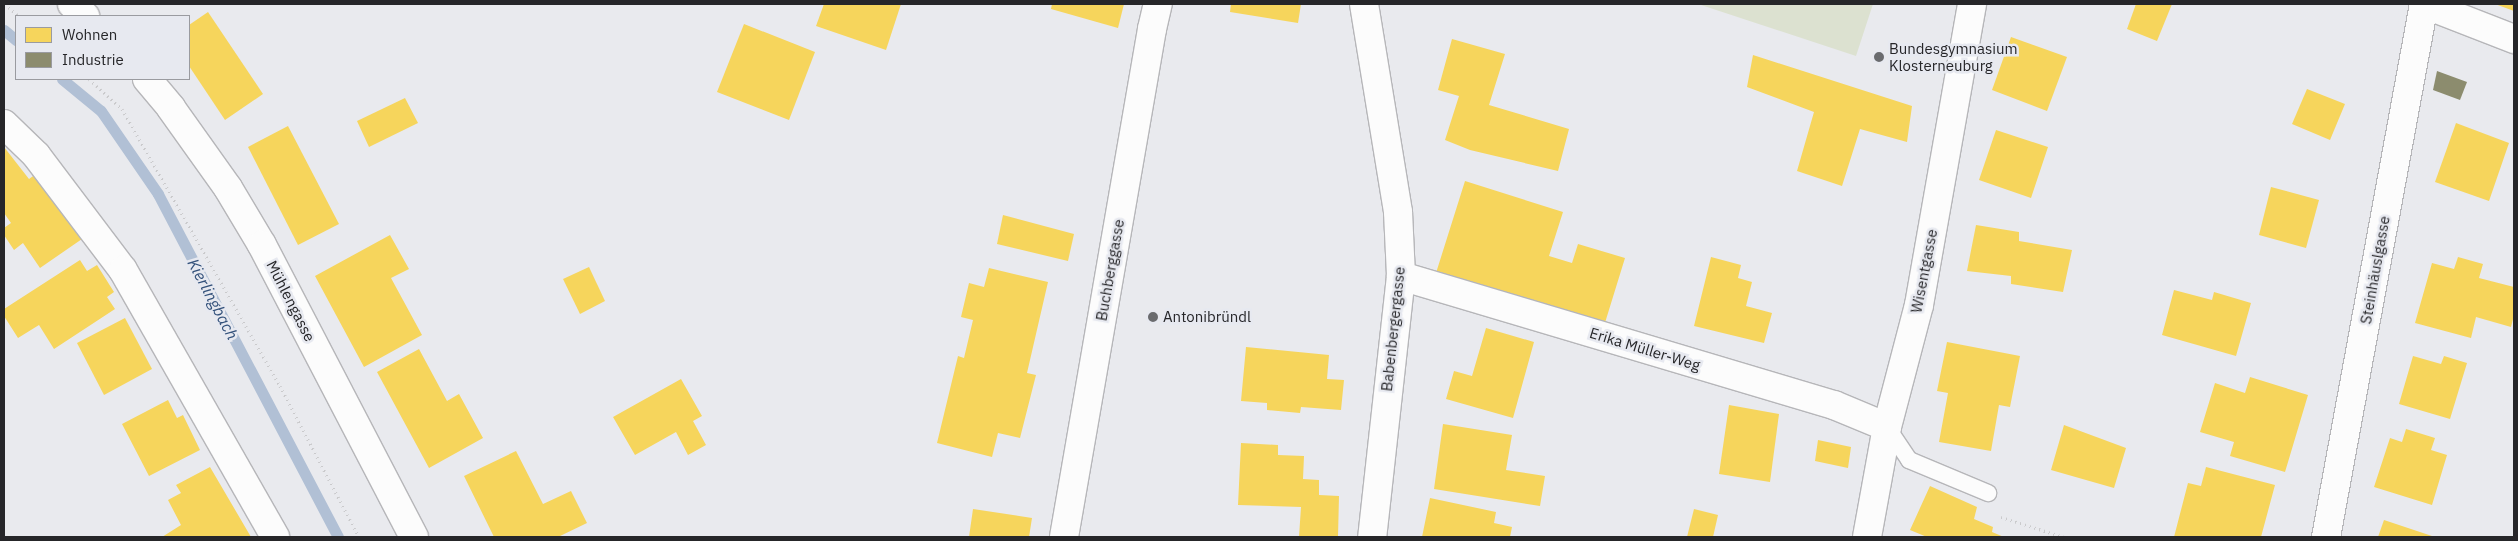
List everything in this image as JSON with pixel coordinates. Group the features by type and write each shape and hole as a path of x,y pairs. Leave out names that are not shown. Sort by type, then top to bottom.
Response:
{"street":[{"path":"72,4 84,15"},
{"name":"Buchberggasse","path":"1064,537 1152,29 1158,4"},
{"name":"Babenbergergasse","path":"1364,4 1398,212 1401,276 1372,537"},
{"name":"Wisentgasse","path":"1867,537 1887,427 1919,305 1972,4"},
{"path":"2424,4 2514,39"},
{"name":"Steinhäuslgasse","path":"2326,537 2424,4"},
{"name":"Mühlengasse","path":"148,80 171,108 228,188 262,245 414,537"},
{"path":"4,124 36,154 124,270 275,537"},
{"name":"Erika Müller-Weg","path":"1401,276 1834,405 1887,427"}],"lane":[{"path":"1887,427 1909,460 1988,493"}],"path":[{"path":"5,4 18,15"},
{"path":"90,80 122,109 280,386 359,537"},
{"path":"1988,493 2001,518 2064,537"}],"green space":[{"path":"1698,4 1873,4 1856,56"}],"building: Wohnen":[{"path":"824,4 901,4 886,50 816,26"},
{"path":"1052,4 1124,4 1118,28 1051,9"},
{"path":"1231,4 1301,4 1298,23 1230,12"},
{"path":"2136,4 2172,4 2157,41 2127,29"},
{"path":"2495,4 2514,4 2514,11"},
{"path":"208,12 263,94 225,120 190,68 190,24"},
{"path":"744,24 815,52 789,120 717,92"},
{"path":"2011,37 2067,57 2047,111 1992,90"},
{"path":"1452,39 1505,54 1489,105 1569,129 1558,171 1470,150 1445,140 1459,96 1438,90"},
{"path":"1753,55 1912,106 1907,142 1860,129 1842,186 1797,171 1814,112 1747,87"},
{"path":"2307,89 2345,104 2330,140 2292,124"},
{"path":"405,98 418,123 369,147 357,121"},
{"path":"2456,123 2509,143 2489,201 2435,182"},
{"path":"288,126 339,224 298,245 248,147"},
{"path":"1996,130 2048,147 2031,198 1979,180"},
{"path":"4,147 29,179 36,174 82,239 40,268 23,243 14,250 4,235 4,228 11,223 4,213"},
{"path":"1465,181 1563,212 1549,256 1572,263 1578,244 1625,258 1604,326 1436,273"},
{"path":"2271,187 2319,200 2306,248 2259,235"},
{"path":"1003,215 1074,234 1068,261 997,244"},
{"path":"1976,225 2019,232 2019,241 2072,250 2063,292 2011,284 2011,276 1967,271"},
{"path":"390,235 409,269 391,278 422,335 364,367 315,276"},
{"path":"1711,257 1741,265 1738,278 1752,282 1746,306 1772,313 1764,343 1694,326"},
{"path":"2458,257 2483,264 2479,278 2514,287 2514,315 2511,327 2476,317 2471,338 2415,323 2432,263 2454,269"},
{"path":"80,260 87,271 97,265 114,292 107,297 115,309 54,349 39,325 18,338 4,316 4,309"},
{"path":"589,267 605,301 580,314 563,279"},
{"path":"989,268 1048,282 1027,373 1036,375 1020,438 998,433 992,457 937,443 958,356 964,358 973,320 961,317 969,283 984,287"},
{"path":"2174,290 2212,300 2214,292 2251,303 2236,356 2162,335"},
{"path":"125,318 152,369 104,395 77,343"},
{"path":"1486,328 1534,342 1513,418 1446,399 1454,371 1472,376"},
{"path":"1947,342 2020,356 2010,407 1999,405 1991,451 1939,442 1948,393 1937,391"},
{"path":"1246,347 1329,355 1327,379 1344,380 1341,410 1301,407 1300,413 1267,410 1267,403 1241,401"},
{"path":"419,349 447,401 459,394 483,438 429,468 377,372"},
{"path":"2413,356 2441,364 2444,356 2467,363 2450,419 2399,404"},
{"path":"2250,377 2308,395 2285,472 2230,456 2234,442 2200,432 2215,383 2245,393"},
{"path":"681,379 702,416 693,421 706,445 688,455 676,432 635,455 613,417"},
{"path":"168,400 177,418 183,415 200,450 149,476 122,424"},
{"path":"1729,405 1779,414 1770,482 1719,474"},
{"path":"1443,424 1512,435 1506,470 1545,476 1540,506 1434,489"},
{"path":"2064,425 2126,448 2114,488 2051,470"},
{"path":"2406,429 2435,438 2431,450 2447,455 2432,505 2374,487 2390,438 2402,442"},
{"path":"1818,440 1851,447 1848,468 1815,461"},
{"path":"1241,443 1278,445 1278,455 1304,456 1303,479 1319,480 1319,495 1339,496 1338,537 1299,537 1301,507 1238,505"},
{"path":"516,451 543,504 571,491 587,523 558,537 494,537 464,476"},
{"path":"210,467 251,537 162,537 181,525 168,500 181,493 176,485"},
{"path":"2206,467 2275,485 2261,537 2174,537 2188,483 2201,486"},
{"path":"1930,486 1977,507 1974,519 1993,527 1992,532 2004,537 1927,537 1910,530"},
{"path":"1430,498 1496,512 1494,523 1512,527 1510,537 1422,537"},
{"path":"973,509 1032,518 1029,537 969,537"},
{"path":"1694,509 1718,515 1713,537 1687,537"},
{"path":"2384,520 2435,537 2378,537"}],"building: Industrie":[{"path":"2437,71 2467,82 2460,100 2433,90"}],"waterway":[{"name":"Kierlingbach","path":"4,30 15,39"},
{"name":"Kierlingbach","path":"63,80 101,111 158,194 338,537"}],"place":[{"name":"Bundesgymnasium Klosterneuburg","path":"1879,57"},
{"name":"Antonibründl","path":"1153,317"}]}
